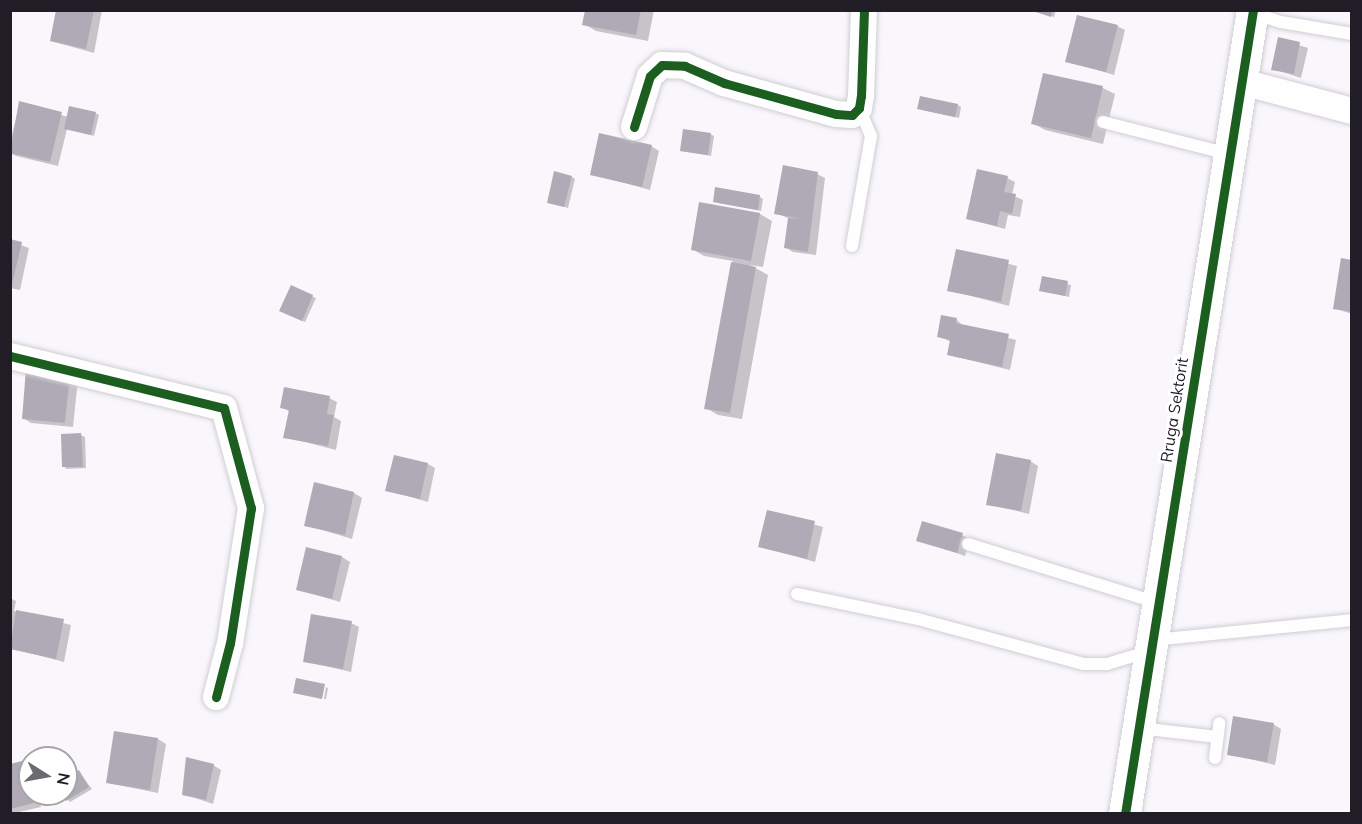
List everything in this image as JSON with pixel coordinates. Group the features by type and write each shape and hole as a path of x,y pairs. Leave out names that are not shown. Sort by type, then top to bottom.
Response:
{"street":[{"path":"634,128 650,76 662,65 685,66 724,83 846,117 859,108 864,10"},
{"name":"Rruga Sektorit","path":"1125,813 1253,12"},
{"path":"1242,82 1352,111"},
{"path":"10,356 224,408 251,508 230,643 216,697"}],"lane":[{"path":"1253,12 1281,22 1352,34"},
{"path":"852,246 871,136 859,108"},
{"path":"1102,122 1230,154"},
{"path":"968,544 1159,603"},
{"path":"797,594 918,620 1084,663 1107,664 1152,645 1352,620"},
{"path":"1215,758 1219,723"},
{"path":"1139,728 1217,737"}],"building":[{"path":"56,10 94,10 86,49 50,41"},
{"path":"585,10 641,10 636,35 582,25"},
{"path":"1030,10 1052,10 1051,17"},
{"path":"1077,15 1118,25 1106,72 1065,62"},
{"path":"1278,37 1300,42 1294,74 1271,70"},
{"path":"1043,73 1103,86 1091,138 1031,124"},
{"path":"920,96 958,104 955,117 917,109"},
{"path":"19,101 62,112 50,162 10,153"},
{"path":"69,106 96,112 91,135 64,129"},
{"path":"683,129 711,133 708,155 680,151"},
{"path":"599,133 652,145 642,187 590,175"},
{"path":"783,165 818,172 808,252 784,248 788,218 802,219 774,214"},
{"path":"977,169 1008,176 1004,192 1016,194 1012,214 1000,211 997,226 966,219"},
{"path":"554,171 572,176 564,207 547,203"},
{"path":"715,187 760,195 758,210 713,202"},
{"path":"699,202 760,213 751,261 691,250"},
{"path":"10,239 22,242 11,288 10,288"},
{"path":"956,249 1009,260 1001,302 947,291"},
{"path":"1341,258 1352,260 1352,312 1333,309"},
{"path":"731,262 756,267 730,413 704,409"},
{"path":"1042,276 1068,281 1065,296 1039,291"},
{"path":"291,285 313,295 302,321 279,311"},
{"path":"941,315 957,318 956,323 1009,334 1002,367 947,355 950,340 937,337"},
{"path":"26,369 70,373 65,423 22,419"},
{"path":"284,387 330,396 327,414 334,415 328,446 283,438 289,410 280,408"},
{"path":"81,433 83,467 62,467 61,434"},
{"path":"996,453 1031,460 1021,511 986,505"},
{"path":"394,455 428,463 420,499 385,491"},
{"path":"314,482 354,492 345,535 304,526"},
{"path":"767,510 815,521 807,559 758,547"},
{"path":"922,521 963,533 957,553 916,541"},
{"path":"306,547 342,556 332,599 296,590"},
{"path":"16,610 64,619 56,659 10,649"},
{"path":"311,614 352,621 343,669 303,662"},
{"path":"296,678 325,684 322,699 293,693"},
{"path":"1233,716 1274,723 1267,762 1227,755"},
{"path":"114,731 158,738 150,790 106,783"},
{"path":"186,757 214,764 206,800 182,795"},
{"path":"18,762 18,806 22,806 10,809 10,764"},
{"path":"78,771 89,787 78,794"}],"cycle path":[{"path":"634,127 650,76 662,65 685,66 724,83 836,114 852,115 859,108 861,96 864,10"},
{"path":"1125,814 1253,10"},
{"path":"10,356 224,408 251,508 230,643 216,697"}]}
